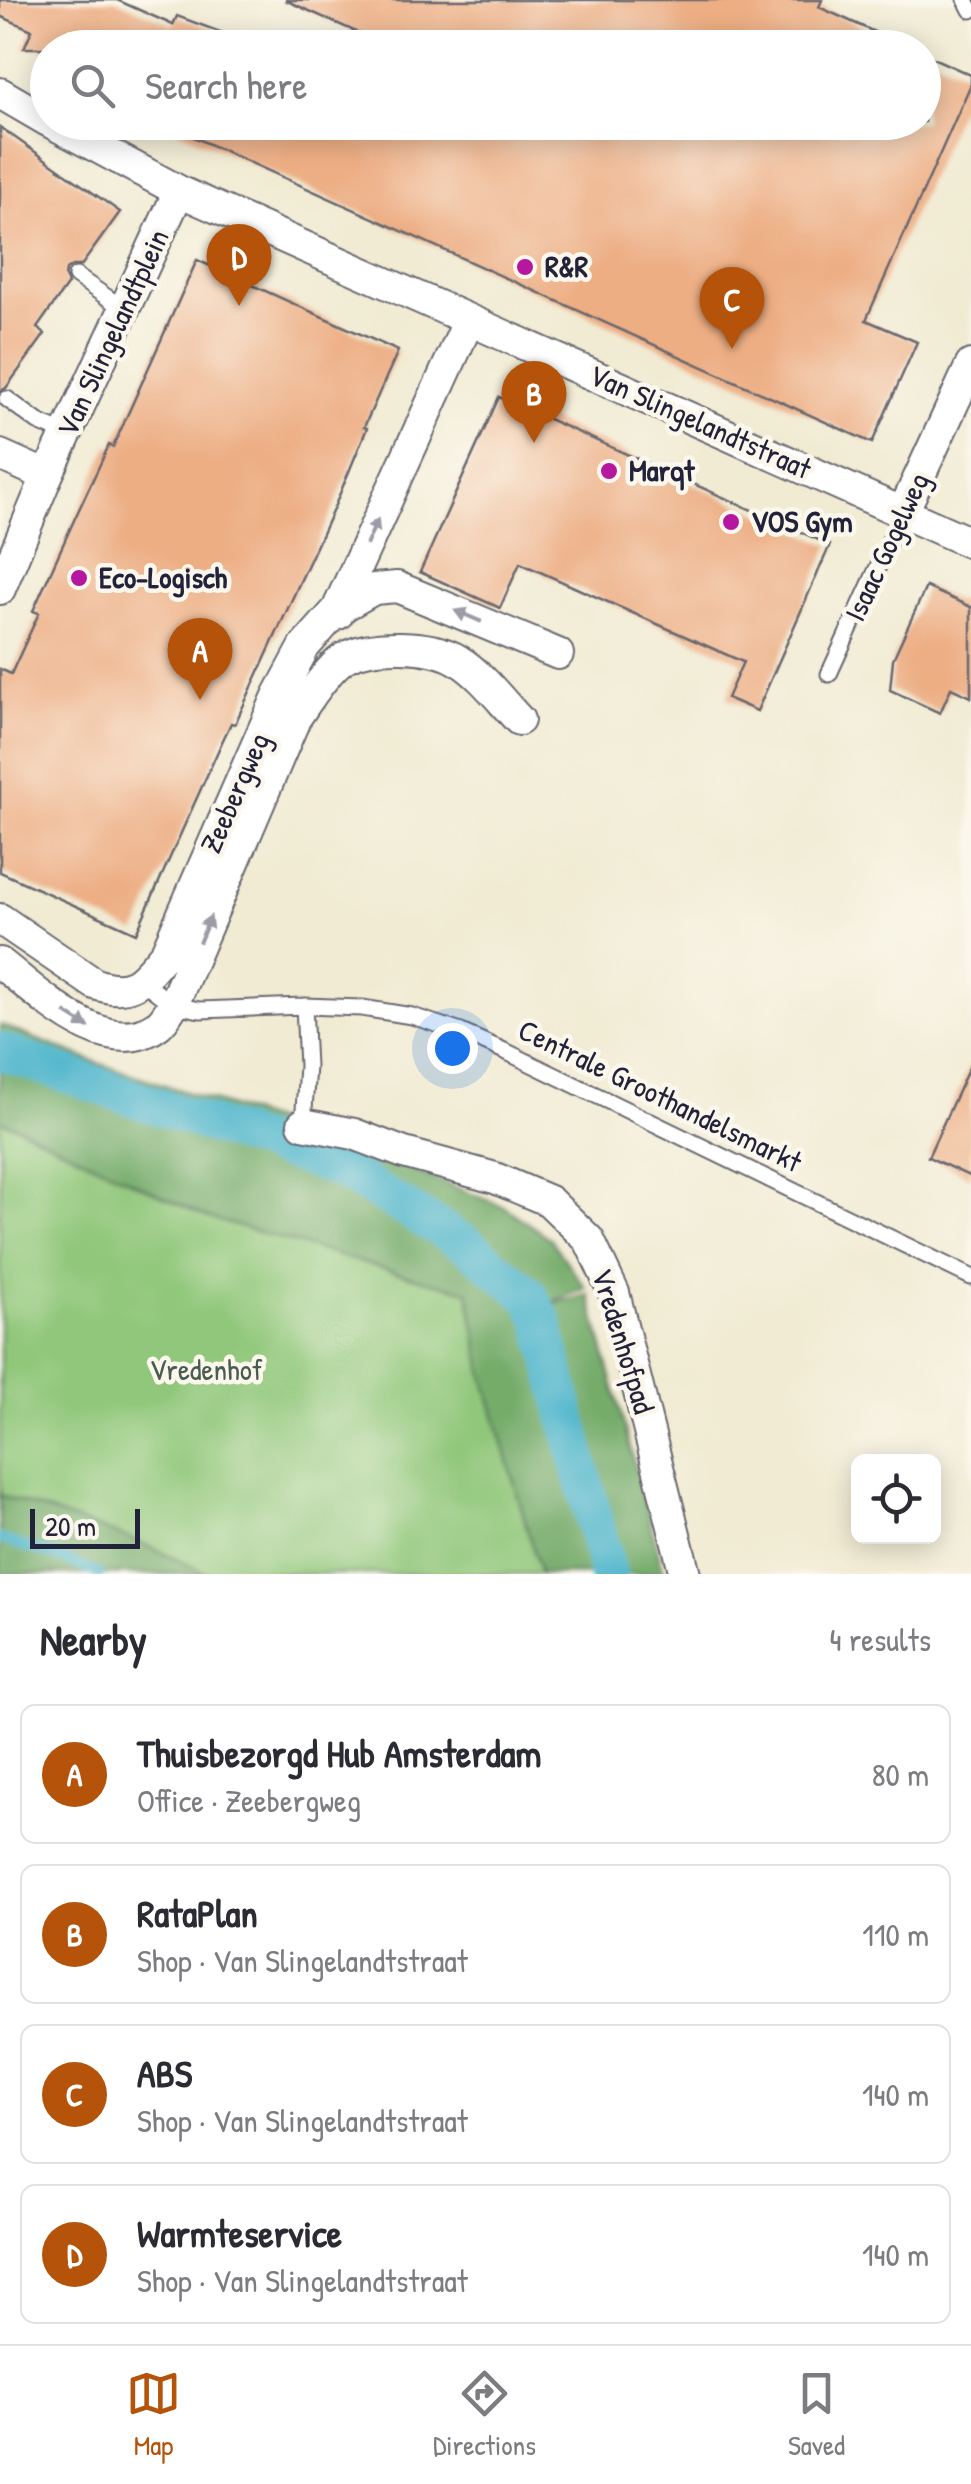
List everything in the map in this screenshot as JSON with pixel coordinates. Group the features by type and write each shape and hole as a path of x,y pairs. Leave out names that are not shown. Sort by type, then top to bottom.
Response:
{"street":[{"name":"Van Slingelandtstraat","path":"0,93 30,111"},
{"name":"Van Slingelandtstraat","path":"83,140 178,191 971,543"},
{"name":"Van Slingelandtplein","path":"0,589 47,476 178,191"},
{"name":"Zeebergweg","path":"142,980 166,952 180,924 288,676 305,646 337,610 469,320"},
{"name":"Isaac Gogelweg","path":"903,512 971,365"},
{"name":"Van Slingelandtplein","path":"0,455 47,476"},
{"name":"Zeebergweg","path":"337,610 374,589 397,587 558,654"},
{"path":"337,610 347,656 366,650 407,648 454,657 473,670 519,720"},
{"name":"Zeebergweg","path":"168,1011 295,718 347,656"},
{"path":"0,919 95,984 124,989 142,980"},
{"path":"0,962 72,1019 92,1030 129,1036 159,1024 168,1011"},
{"name":"Vredenhofpad","path":"303,1124 354,1134 495,1178 549,1201 589,1240 614,1292 684,1574"}],"lane":[{"path":"966,0 971,10"},
{"path":"76,276 124,309"},
{"path":"7,399 38,422 66,434"},
{"name":"Isaac Gogelweg","path":"829,674 903,512"},
{"path":"142,980 168,1011"},
{"path":"303,1124 307,1066 304,1006"},
{"name":"Centrale Groothandelsmarkt","path":"168,1011 362,1008 412,1016 461,1032 971,1277"}],"green space":[{"path":"0,1025 92,1061 375,1155 505,1207 549,1238 586,1288 542,1306 589,1295 664,1574 540,1574 483,1373 468,1291 206,1217 0,1121"},
{"name":"Vredenhof","path":"0,1065 499,1289 587,1574 113,1574 0,1534"},
{"path":"0,1495 136,1541 208,1574 0,1574"}],"building":[{"path":"0,0 117,0 173,25 177,16 215,30 32,30 0,16"},
{"path":"285,0 822,0 819,7 870,30 352,30"},
{"path":"941,62 971,75 971,84 866,320 917,342 872,443 200,140 941,140"},
{"path":"0,127 120,212 81,266 66,270 68,284 37,328 45,334 0,391"},
{"path":"197,260 398,351 336,503 136,933 0,872 0,669 11,674 39,613 33,611 109,445 113,447"},
{"path":"499,397 830,545 757,711 727,698 743,662 520,563 500,608 420,572"},
{"path":"926,587 971,607 971,697 951,688 940,713 890,690 893,659"},
{"path":"971,1063 971,1177 928,1157"}],"waterway":[{"path":"0,1051 341,1170 469,1246 529,1295 542,1318 608,1574"},
{"path":"0,1539 99,1574"}],"place":[{"name":"R&R","path":"525,267"},
{"name":"Warmteservice","path":"239,306"},
{"name":"ABS","path":"732,349"},
{"name":"RataPlan","path":"534,443"},
{"name":"Marqt","path":"609,471"},
{"name":"VOS Gym","path":"731,522"},
{"name":"Eco-Logisch","path":"79,578"},
{"name":"Thuisbezorgd Hub Amsterdam","path":"200,700"}]}
